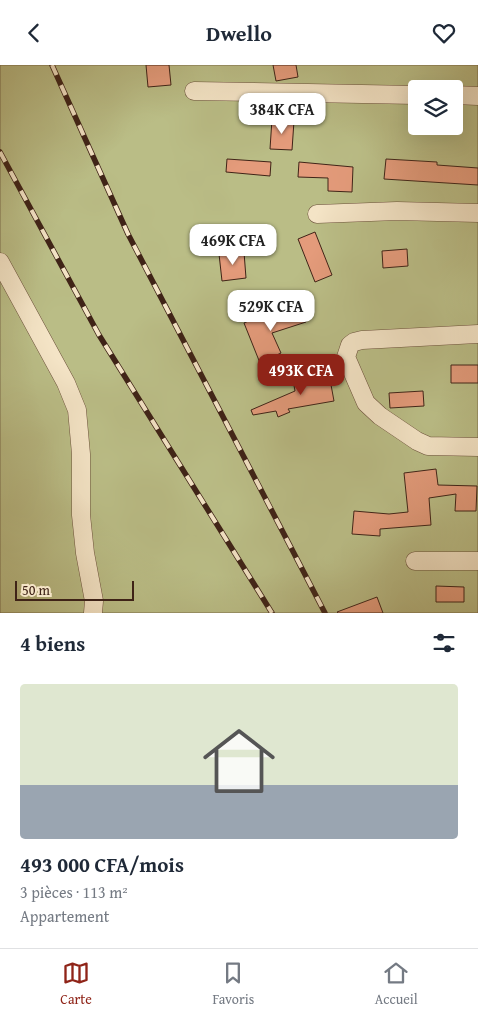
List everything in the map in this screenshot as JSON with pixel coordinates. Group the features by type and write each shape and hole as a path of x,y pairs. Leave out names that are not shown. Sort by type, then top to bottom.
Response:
{"street":[{"path":"194,91 408,95"},
{"path":"463,95 478,96"},
{"path":"317,214 398,211 478,213"},
{"path":"0,261 66,383 76,410 81,454 81,515 85,553 94,601 93,613"},
{"path":"478,334 362,340 350,345 346,357 366,403 380,416 416,441 428,447 478,447"},
{"path":"415,561 478,561"}],"green space":[{"path":"0,65 478,65 478,613 0,613"}],"building":[{"path":"146,65 169,65 171,85 148,87"},
{"path":"273,65 296,65 298,77 276,81"},
{"path":"272,119 294,121 292,150 270,149"},
{"path":"227,159 271,162 270,176 226,172"},
{"path":"386,159 437,162 437,165 478,168 478,185 384,179"},
{"path":"299,162 353,167 352,192 328,191 328,178 298,177"},
{"path":"315,232 332,275 315,282 298,239"},
{"path":"407,249 408,266 383,268 382,251"},
{"path":"244,252 246,278 222,281 219,254"},
{"path":"302,308 306,322 272,333 281,353 260,363 244,323 264,314 266,318"},
{"path":"451,365 478,365 478,383 451,383"},
{"path":"329,374 334,401 288,409 290,412 278,417 276,411 253,415 251,410 295,391 293,380"},
{"path":"423,391 424,406 390,408 389,393"},
{"path":"436,469 438,485 477,486 476,511 455,511 456,494 429,498 431,525 380,529 380,536 352,534 354,511 389,514 408,512 404,473"},
{"path":"436,586 464,587 464,602 436,602"},
{"path":"377,597 383,613 337,612"}],"railway":[{"path":"52,65 128,234 325,613"},
{"path":"0,152 99,335 272,613"}]}
